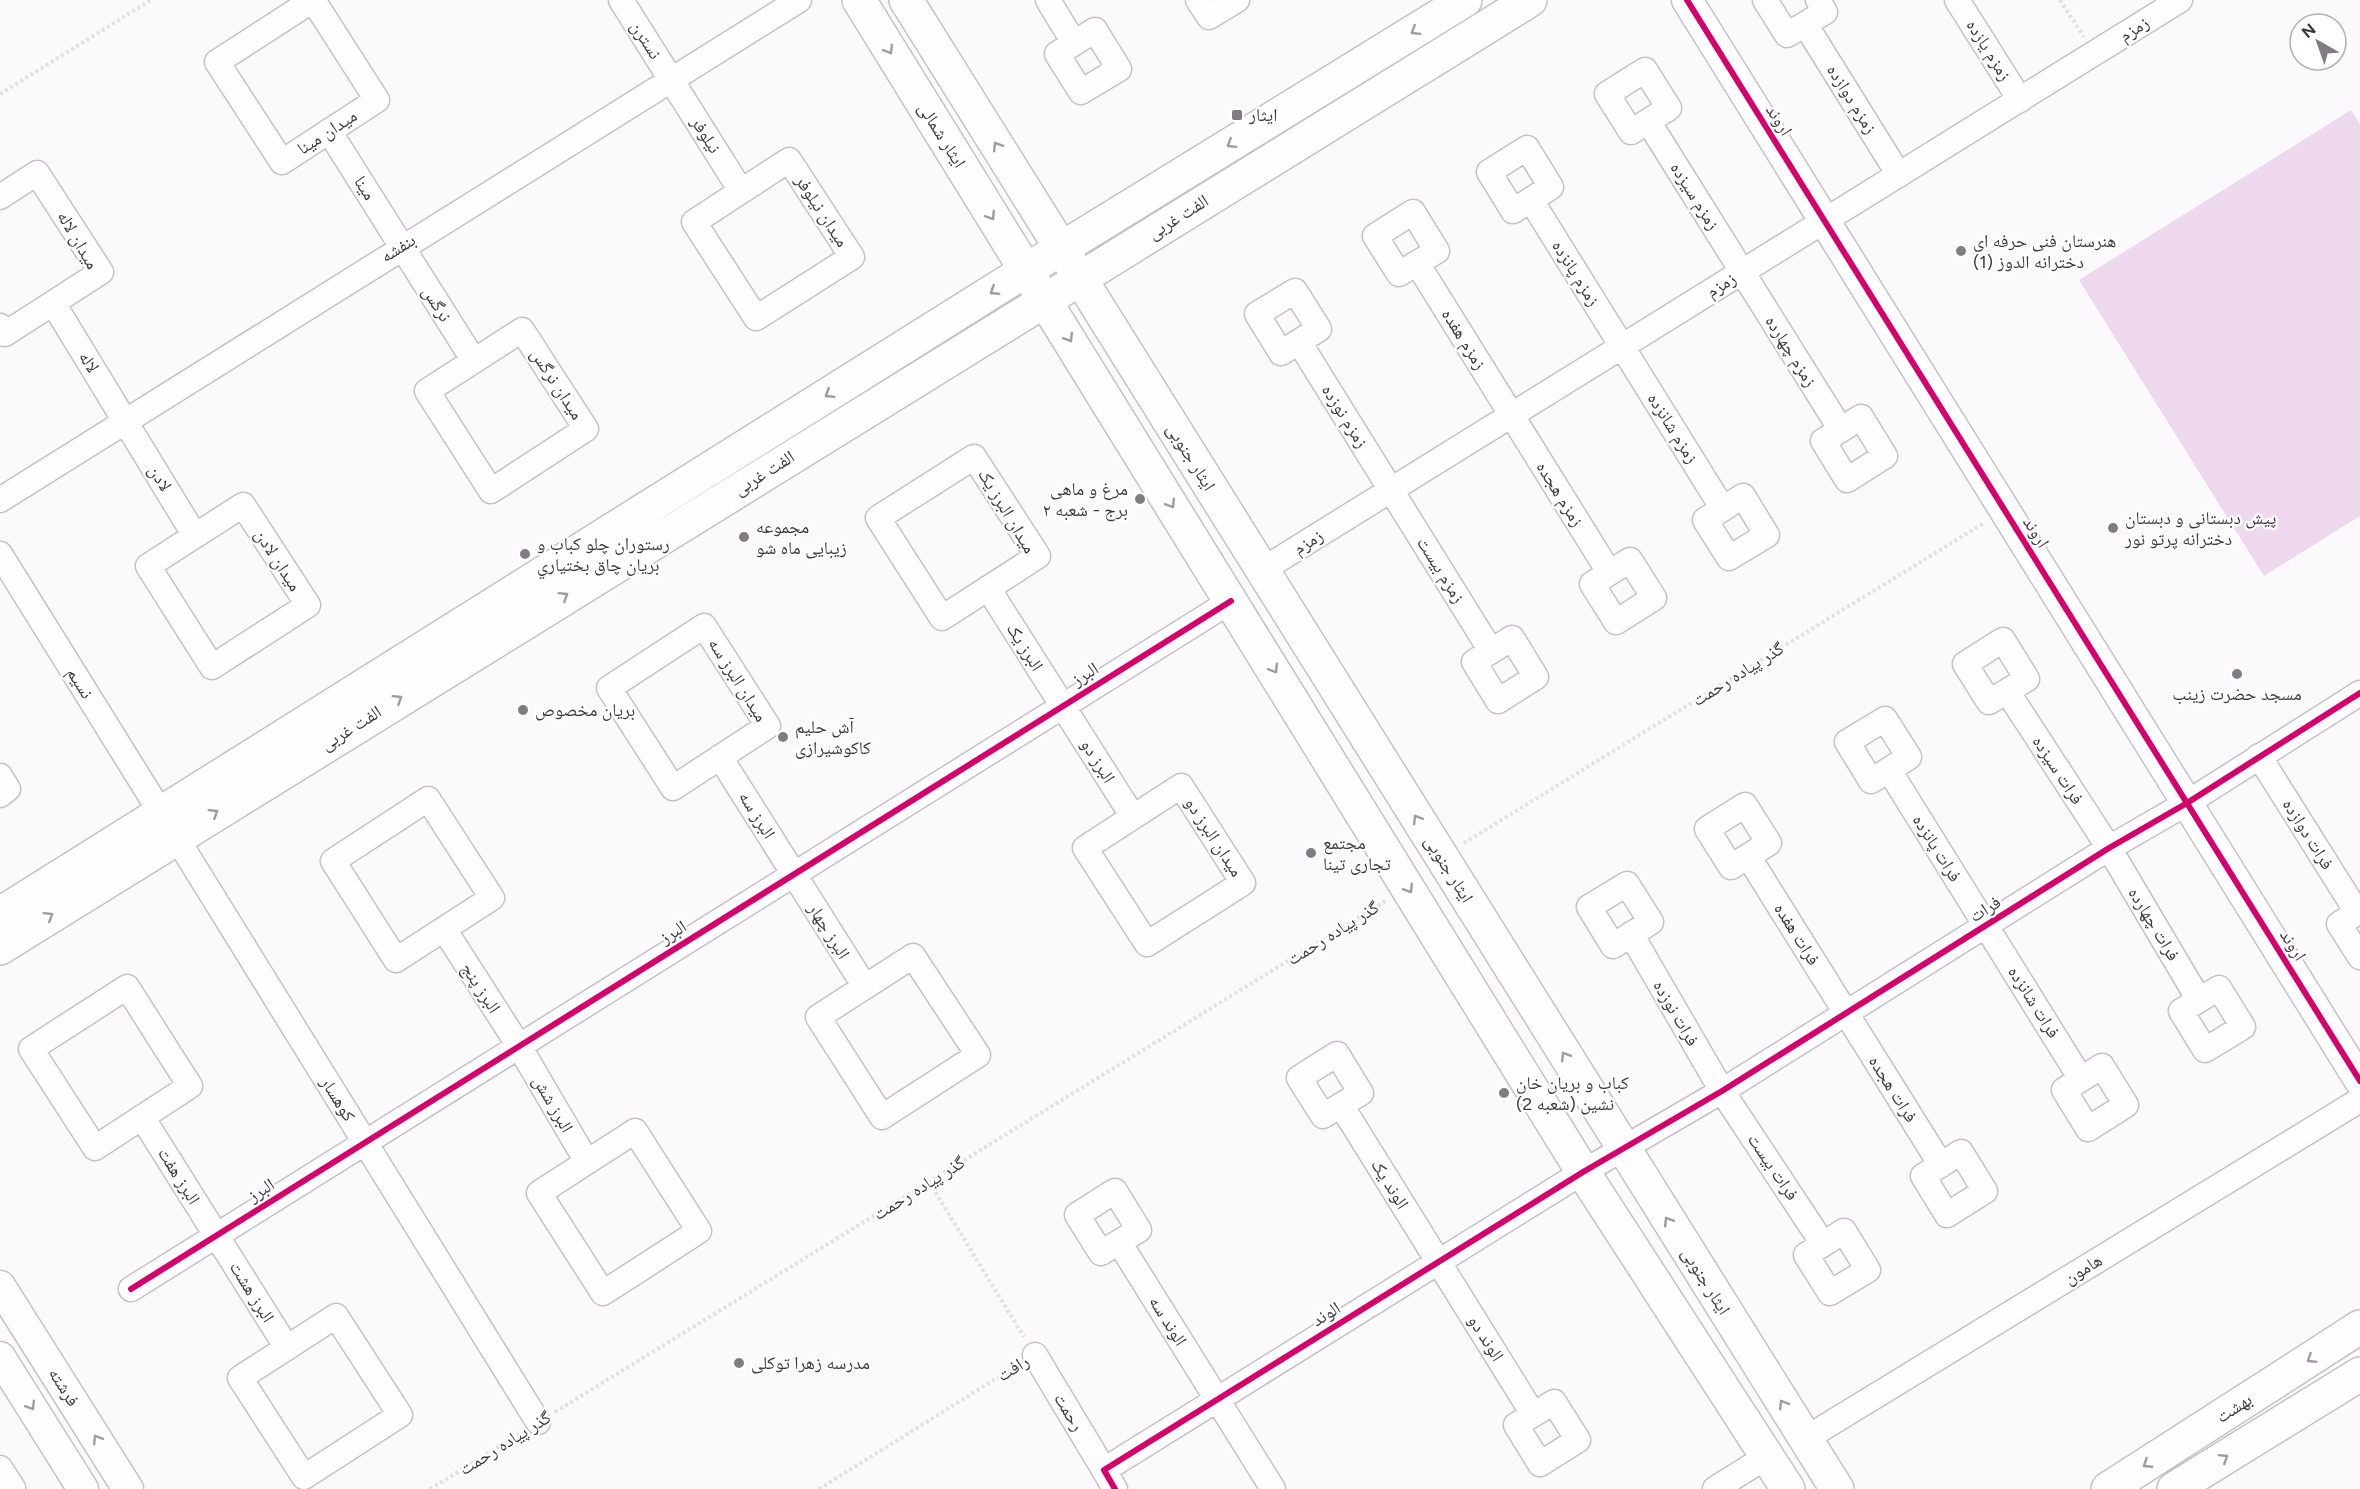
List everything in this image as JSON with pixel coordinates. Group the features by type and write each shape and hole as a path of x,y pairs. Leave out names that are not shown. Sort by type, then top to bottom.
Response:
{"main road":[{"name":"ایثار شمالی","path":"858,0 1025,271"},
{"path":"906,0 1061,249"},
{"name":"الفت غربی","path":"0,948 168,825 1025,271 1465,0"},
{"name":"الفت غربی","path":"0,914 168,825 1045,299 1530,0"},
{"name":"ایثار جنوبی","path":"1061,249 1837,1489"},
{"path":"1025,271 1045,299 1583,1172 1788,1489"},
{"name":"بهشت","path":"2108,1489 2360,1327"},
{"name":"بهشت","path":"2174,1489 2360,1374"}],"street":[{"name":"میدان مینا","path":"313,0 377,100 282,162 217,62 313,0"},
{"name":"نسترن","path":"621,0 671,80"},
{"name":"بنفشه","path":"0,500 401,246 799,0"},
{"path":"1048,0 1074,43"},
{"path":"1198,0 1209,17 1237,0"},
{"name":"اروند","path":"1687,0 2360,1081"},
{"path":"1766,0 1787,35 1826,12 1818,0"},
{"name":"زمزم یازده","path":"1957,0 2020,100"},
{"name":"زمزم","path":"1262,570 2020,100 2170,2"},
{"name":"زمزم دوازده","path":"1805,24 1899,175"},
{"name":"نیلوفر","path":"671,80 741,191"},
{"name":"زمزم سیزده","path":"1648,121 1742,272"},
{"name":"مینا","path":"329,131 401,246"},
{"name":"میدان نیلوفر","path":"789,160 852,257 756,318 694,222 741,191 789,160"},
{"name":"میدان لاله","path":"0,197 37,173 101,272 5,334 0,326"},
{"name":"زمزم پانزده","path":"1531,200 1622,347"},
{"name":"نرگس","path":"401,246 474,361"},
{"name":"زمزم هفده","path":"1417,263 1512,415"},
{"name":"زمزم چهارده","path":"1742,272 1840,430"},
{"name":"لاله","path":"53,303 125,422"},
{"name":"میدان نرگس","path":"522,330 586,429 490,491 427,391 474,361 522,330"},
{"name":"زمزم نوزده","path":"1299,342 1391,490"},
{"name":"زمزم شانزده","path":"1622,347 1723,509"},
{"name":"زمزم هجده","path":"1512,415 1609,572"},
{"name":"لادن","path":"125,422 195,536"},
{"name":"میدان البرز یک","path":"974,457 1038,556 988,588 942,618 878,518 974,457"},
{"name":"زمزم بیست","path":"1391,490 1491,651"},
{"name":"میدان لادن","path":"243,505 308,605 212,667 148,566 195,536 243,505"},
{"name":"نسیم","path":"0,554 168,825"},
{"name":"البرز یک","path":"988,588 1062,706"},
{"name":"البرز","path":"131,1289 1231,601"},
{"name":"میدان البرز سه","path":"704,626 768,726 720,757 673,788 609,688 704,626"},
{"name":"فرات سیزده","path":"2007,691 2109,848"},
{"name":"فرات","path":"1583,1172 1722,1091 2360,693"},
{"name":"البرز دو","path":"1062,706 1133,817"},
{"name":"فرات دوازده","path":"2259,756 2358,911"},
{"name":"البرز سه","path":"720,757 794,874"},
{"name":"فرات پانزده","path":"1889,770 1986,926"},
{"path":"0,776 8,789 0,795"},
{"name":"میدان البرز دو","path":"1181,786 1243,883 1147,944 1085,848 1133,817 1181,786"},
{"path":"428,799 492,898 444,929 396,960 333,861 428,799"},
{"name":"کوهسار","path":"168,825 538,1422"},
{"name":"فرات چهارده","path":"2109,848 2199,1000"},
{"name":"فرات هفده","path":"1749,856 1846,1013"},
{"name":"البرز چهار","path":"794,874 865,987"},
{"path":"2358,911 2340,924 2360,957"},
{"name":"فرات شانزده","path":"1986,926 2081,1079"},
{"name":"البرز پنج","path":"444,929 519,1046"},
{"name":"فرات نوزده","path":"1631,934 1722,1091"},
{"path":"913,956 978,1055 882,1117 818,1017 865,987 913,956"},
{"path":"127,987 190,1086 142,1117 95,1148 31,1049 127,987"},
{"name":"فرات هجده","path":"1846,1013 1941,1165"},
{"name":"البرز شش","path":"519,1046 587,1162"},
{"name":"فرات بیست","path":"1722,1091 1823,1244"},
{"name":"هامون","path":"1805,1439 2360,1100"},
{"name":"الوند یک","path":"1341,1105 1439,1262"},
{"name":"البرز هفت","path":"142,1117 216,1235"},
{"path":"634,1131 699,1231 603,1293 539,1193 587,1162 634,1131"},
{"name":"الوند","path":"1110,1479 1217,1400 1583,1172"},
{"name":"البرز هشت","path":"216,1235 287,1348"},
{"name":"الوند سه","path":"1119,1242 1273,1489"},
{"name":"الوند دو","path":"1439,1262 1533,1414"},
{"name":"فرشته","path":"0,1286 128,1489"},
{"path":"336,1316 400,1415 304,1477 240,1378 287,1348 336,1316"},
{"name":"رحمت","path":"1035,1355 1110,1479"},
{"path":"0,1357 82,1489"},
{"path":"1715,1489 1766,1457"},
{"path":"0,1468 13,1488 11,1489"}],"path":[{"path":"0,94 151,0"},
{"path":"2060,0 2094,53"}],"shaded area":[{"path":"2351,110 2360,124 2360,516 2264,576 2079,280"}],"cycle path":[{"path":"1687,0 2360,1081"},
{"path":"131,1289 1231,601"},
{"path":"1115,1489 1104,1470 1583,1172 1722,1091 2360,693"}],"place":[{"name":"ایثار","path":"1237,115"},
{"name":"هنرستان فنی حرفه ای دخترانه الدوز (1)","path":"1961,251"},
{"name":"مرغ و ماهی برج - شعبه ۲","path":"1140,499"},
{"name":"پیش دبستانی و دبستان دخترانه پرتو نور","path":"2113,528"},
{"name":"مجموعه زیبایی ماه شو","path":"744,537"},
{"name":"رستوران چلو كباب و بريان چاق بختياري","path":"525,554"},
{"name":"مسجد حضرت زینب","path":"2237,674"},
{"name":"بریان مخصوص","path":"523,710"},
{"name":"آش حلیم کاکوشیرازی","path":"783,737"},
{"name":"مجتمع تجاری تینا","path":"1311,853"},
{"name":"کباب و بریان خان نشین (شعبه 2)","path":"1504,1093"},
{"name":"مدرسه زهرا توکلی","path":"739,1363"}]}
